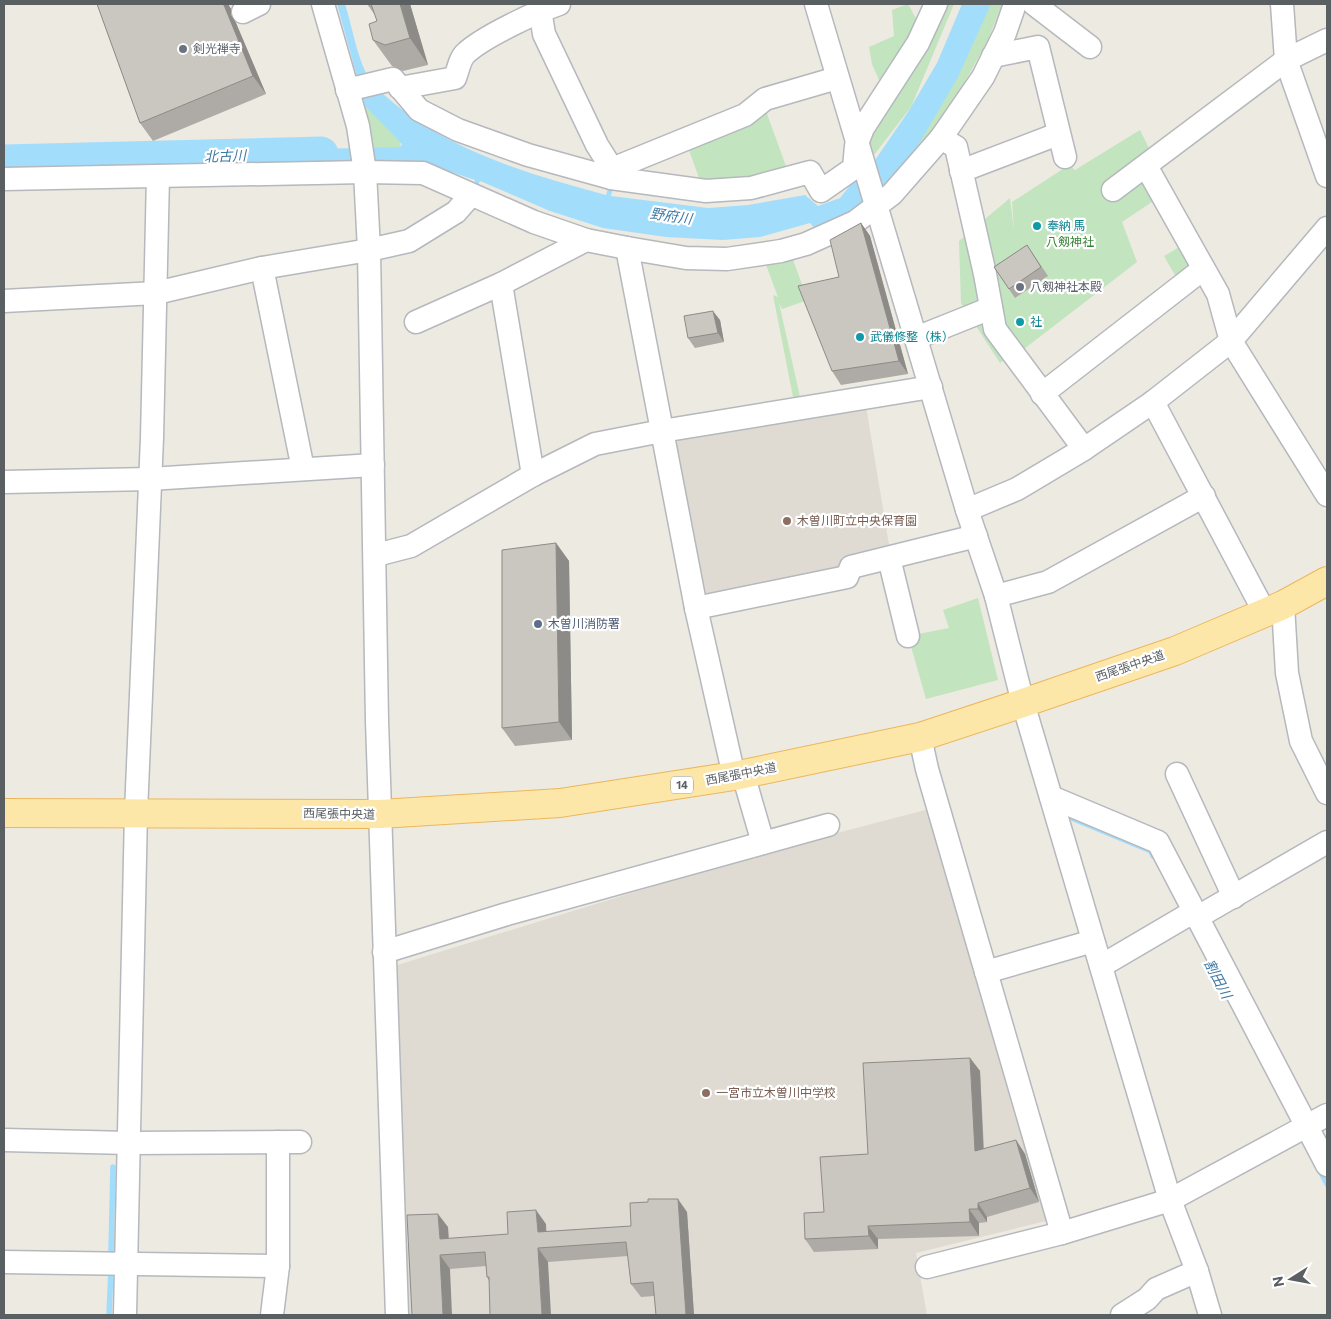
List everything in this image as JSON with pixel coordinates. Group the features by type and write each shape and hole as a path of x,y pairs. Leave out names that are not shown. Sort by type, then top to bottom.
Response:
{"main road":[{"name":"西尾張中央道","path":"4,813 380,814 560,804 738,775 920,737 1023,704 1175,651 1274,609 1327,581"}],"street":[{"path":"323,4 352,89 363,163 370,250 380,814 397,1315"},
{"path":"816,4 856,146 876,203 967,510 996,596 1023,704 1170,1200 1197,1270 1210,1315"},
{"path":"392,85 419,110 458,130 528,155 706,191 751,188 810,172 821,191 854,168 856,146 863,128 918,43 936,4"},
{"path":"4,179 158,176 363,163 423,173 470,196 534,222 586,240 686,258 727,259 781,251 806,244 855,222 908,176 941,138 983,77 994,56 1015,4"},
{"path":"1034,4 1090,47"},
{"path":"1282,4 1286,60 1327,176"},
{"path":"352,89 455,78 464,54 478,44 546,6"},
{"path":"546,6 544,34 611,173"},
{"path":"1113,190 1286,60 1327,40"},
{"path":"994,56 1038,48 1065,157"},
{"path":"611,173 626,161 745,116 765,99 837,78"},
{"path":"961,171 1058,134"},
{"path":"941,138 956,147 995,329 1084,448"},
{"path":"1146,166 1218,294 1232,341 1327,495"},
{"path":"125,1315 136,812 150,479 158,176"},
{"path":"4,302 156,294 262,268 370,250 408,241 456,212 470,196"},
{"path":"967,510 1017,490 1084,448 1153,402 1232,341 1327,228"},
{"path":"416,322 501,284 586,240"},
{"path":"627,248 696,608 738,775 763,843"},
{"path":"262,268 303,469"},
{"path":"1042,394 1203,269"},
{"path":"501,284 533,475"},
{"path":"916,338 991,308"},
{"path":"376,554 411,546 533,475 595,444 931,386"},
{"path":"1153,402 1204,496 1274,609 1301,742 1327,793"},
{"path":"4,482 150,479 373,465"},
{"path":"996,596 1048,582 1204,496"},
{"path":"696,608 847,577 851,567 976,536"},
{"path":"888,558 908,636"},
{"path":"920,737 927,769 1062,1233"},
{"path":"1176,774 1234,897"},
{"path":"1051,797 1158,842 1189,916 1301,1129 1327,1165"},
{"path":"384,952 507,914 828,826"},
{"path":"1101,966 1189,916 1234,897 1327,842"},
{"path":"986,972 1093,941"},
{"path":"927,1267 1062,1233 1170,1200 1327,1115"},
{"path":"4,1140 129,1143 289,1142 272,1315"},
{"path":"4,1262 278,1266"},
{"path":"1122,1315 1147,1299 1156,1289 1197,1270"}],"shaded area":[{"name":"木曽川町立中央保育園","path":"866,406 890,551 838,574 704,602 674,448 681,436"},
{"name":"一宮市立木曽川中学校","path":"933,808 1050,1220 916,1253 927,1315 405,1315 394,966 768,851"}],"green space":[{"path":"908,4 923,31 935,4 954,4 911,107 870,160 858,142 897,74 879,80 872,64 869,47 894,36 892,10"},
{"path":"989,4 1002,4 988,40 932,141 879,198 877,192 906,166"},
{"path":"361,96 365,106 401,141 400,147 368,149"},
{"path":"766,111 787,169 750,182 700,181 685,139"},
{"name":"八剱神社","path":"1140,130 1162,175 1148,180 1158,198 1122,222 1137,262 1020,352 1001,326 991,273 999,266 985,276 995,329 1012,354 1000,363 961,303 959,241 1010,198 1014,231 1012,202 1069,165 1075,170"},
{"path":"1188,242 1203,269 1179,282 1164,256"},
{"path":"790,252 808,300 782,309 779,303 800,397 818,393 819,398 794,402 773,295 778,297 765,262"},
{"path":"978,598 998,680 926,699 908,636 949,628 943,610"}],"water":[{"name":"野府川","path":"337,4 345,4 359,56 372,82 395,104 443,136 495,160 606,195 610,182 614,184 611,196 708,208 748,205 805,195 818,206 840,198 856,178 873,163 908,112 937,63 962,4 991,4 958,77 906,166 861,205 839,220 816,230 810,223 760,237 723,240 666,237 603,228 550,211 480,181 476,189 473,188 475,180 418,161 274,166 273,150 400,147 402,144 365,106"}],"building":[{"name":"剣光禅寺","path":"97,4 222,4 253,76 140,123"},
{"path":"371,4 400,4 410,38 385,45 373,40 369,24 377,21"},
{"name":"武儀修整（株）","path":"861,223 899,361 832,371 798,286 839,277 830,240"},
{"path":"1027,245 1041,267 1009,289 994,267"},
{"path":"713,311 718,333 688,338 684,316"},
{"path":"556,543 559,722 502,728 502,550"},
{"path":"970,1058 975,1151 1016,1140 1030,1188 978,1203 978,1209 969,1209 970,1222 868,1226 869,1236 805,1239 804,1213 824,1212 820,1157 868,1154 863,1063"},
{"path":"648,1199 678,1199 686,1315 656,1315 653,1282 631,1284 626,1242 538,1248 542,1315 490,1315 489,1277 487,1277 485,1252 440,1255 443,1315 412,1315 407,1215 438,1214 440,1239 508,1234 507,1212 536,1210 538,1232 631,1226 630,1203 648,1202"}],"waterway":[{"name":"北古川","path":"4,162 321,154"},
{"name":"割田川","path":"1069,817 1151,851 1153,856"},
{"path":"111,1252 113,1167"},
{"name":"割田川","path":"1319,1169 1327,1184"},
{"path":"109,1315 111,1269"}],"place":[{"name":"剣光禅寺","path":"183,49"},
{"name":"奉納 馬","path":"1037,226"},
{"name":"八剱神社本殿","path":"1020,287"},
{"name":"社","path":"1020,322"},
{"name":"武儀修整（株）","path":"860,337"},
{"name":"木曽川町立中央保育園","path":"787,521"},
{"name":"木曽川消防署","path":"538,624"},
{"name":"一宮市立木曽川中学校","path":"706,1093"}]}
